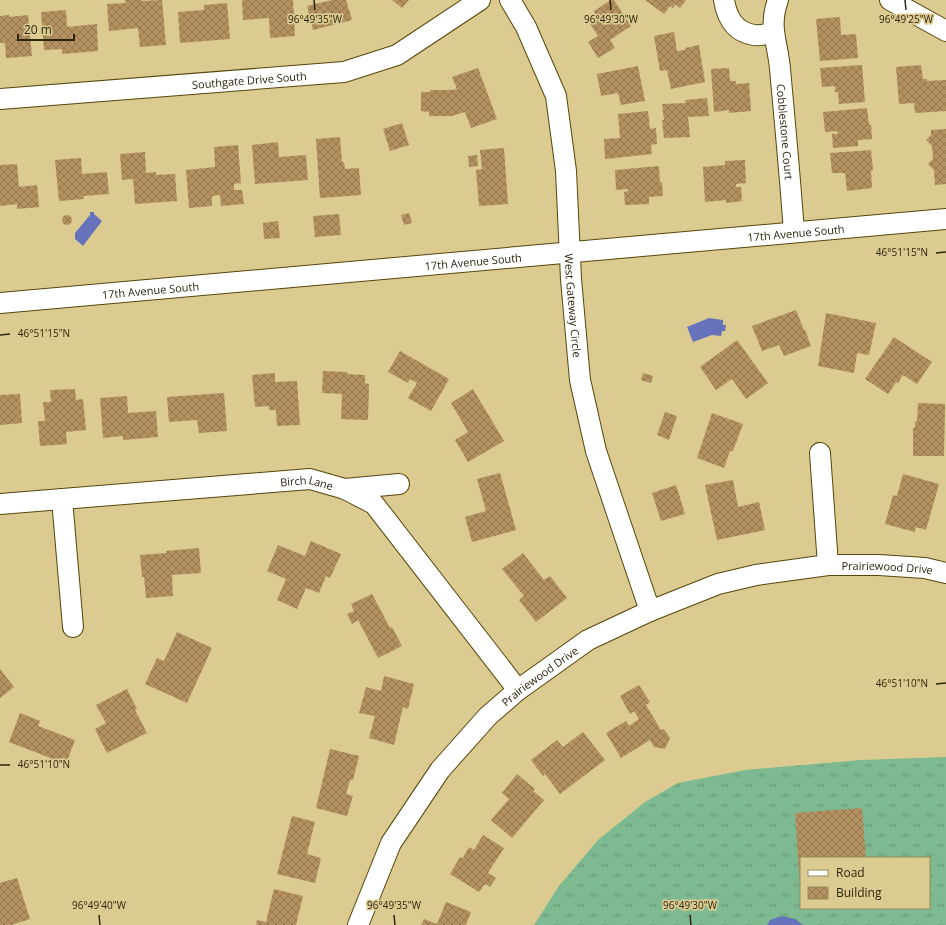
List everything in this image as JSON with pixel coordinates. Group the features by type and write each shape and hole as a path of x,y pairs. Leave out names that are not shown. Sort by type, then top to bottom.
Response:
{"street":[{"name":"Southgate Drive South","path":"0,99 344,72 397,55 480,0"},
{"name":"West Gateway Circle","path":"510,0 526,27 556,96 566,171 570,251 580,380 596,452 650,610"},
{"path":"724,0 726,13 732,22 742,32 755,36 773,33"},
{"name":"Cobblestone Court","path":"778,0 774,10 773,33 780,66 794,232"},
{"path":"890,0 946,31"},
{"name":"17th Avenue South","path":"0,303 570,251 946,219"},
{"name":"Prairiewood Drive","path":"820,453 828,565"},
{"name":"Birch Lane","path":"0,504 310,479 345,489 374,504 518,690"},
{"path":"345,489 399,484"},
{"path":"62,499 73,627"},
{"name":"Prairiewood Drive","path":"358,925 391,843 440,770 488,716 518,690 588,640 650,610 718,584 756,575 828,565 925,568 946,573"}],"green space":[{"path":"946,757 946,925 534,925 559,886 598,840 645,802 678,783 745,770 861,760"}],"water":[{"path":"90,212 94,212 94,214 102,221 83,246 75,239 75,233 90,215"},
{"path":"709,318 723,320 723,325 726,325 725,331 722,331 721,336 712,335 693,342 687,327"},
{"path":"781,916 795,919 803,925 767,925 770,920"}],"building":[{"path":"125,0 162,0 166,45 140,47 138,28 109,31 107,4 126,3"},
{"path":"242,0 293,0 295,36 270,38 269,18 243,20"},
{"path":"332,0 346,0 352,20 313,30 307,6"},
{"path":"392,0 409,0 402,8"},
{"path":"611,0 614,0 631,26 610,40 615,48 598,58 588,42 598,36 587,19 595,13 594,11"},
{"path":"645,0 686,0 680,8 675,4 673,8 670,6 664,14"},
{"path":"227,3 230,39 180,43 178,12 204,10 204,5"},
{"path":"66,10 67,27 97,24 98,51 62,54 62,49 44,50 41,12"},
{"path":"9,15 9,17 28,15 32,56 6,58 5,43 0,43 0,16"},
{"path":"840,17 841,35 856,34 858,58 820,61 816,19"},
{"path":"674,32 677,51 699,45 705,82 671,89 667,70 660,71 654,36"},
{"path":"862,65 865,102 839,104 838,92 835,92 835,86 822,87 820,68"},
{"path":"921,65 923,79 927,79 927,81 946,80 946,111 915,113 914,103 899,104 896,67"},
{"path":"638,66 645,101 621,105 618,93 601,96 597,74"},
{"path":"478,68 497,119 471,128 465,112 452,116 429,116 429,112 421,111 421,92 430,92 430,90 457,89 452,77"},
{"path":"729,68 730,81 736,81 736,84 749,83 751,111 729,113 729,110 714,112 711,69"},
{"path":"707,98 709,116 688,117 690,137 664,138 662,104 686,103 685,100"},
{"path":"867,108 869,125 871,125 872,139 858,140 858,146 833,148 832,134 838,134 837,131 825,132 823,112"},
{"path":"648,111 650,129 656,128 657,144 651,145 652,154 605,159 604,139 620,138 618,114"},
{"path":"402,123 409,145 390,151 383,129"},
{"path":"946,129 946,184 935,185 934,170 928,164 933,159 932,146 926,140 931,135 931,130"},
{"path":"340,137 342,162 344,162 345,169 359,168 361,195 320,198 316,139"},
{"path":"278,142 279,157 306,155 308,180 255,184 252,145"},
{"path":"238,145 241,183 234,184 234,190 242,190 244,204 221,206 220,195 212,196 212,206 189,208 186,170 215,167 214,147"},
{"path":"504,148 508,204 479,206 476,170 482,169 480,150"},
{"path":"871,150 873,170 871,171 872,188 847,191 845,173 832,173 830,153"},
{"path":"145,152 146,173 156,172 156,175 175,174 177,201 135,204 133,179 122,180 120,154"},
{"path":"477,155 478,166 469,167 468,156"},
{"path":"81,158 82,174 107,172 109,194 83,196 84,199 59,201 55,160"},
{"path":"745,160 746,183 736,184 736,187 741,187 742,201 726,203 726,200 705,202 703,167 725,165 725,161"},
{"path":"17,164 19,187 37,185 39,207 17,209 17,204 0,206 0,165"},
{"path":"659,166 660,183 662,182 663,196 649,197 649,204 625,205 624,192 628,191 628,189 616,190 615,170"},
{"path":"409,213 412,223 404,225 401,215"},
{"path":"339,214 341,235 315,237 313,216"},
{"path":"65,215 69,215 71,216 71,224 65,225 62,222 62,218"},
{"path":"278,221 280,238 264,239 263,223"},
{"path":"796,310 811,346 784,356 779,345 762,351 752,326"},
{"path":"826,313 876,323 869,355 857,353 854,373 818,366"},
{"path":"894,337 932,362 917,384 903,375 888,394 865,379"},
{"path":"737,340 768,383 746,399 732,379 716,390 700,367"},
{"path":"400,351 449,379 431,411 408,398 417,383 410,379 408,383 388,372"},
{"path":"323,371 347,372 347,374 365,375 365,383 369,384 368,420 341,419 342,394 322,393"},
{"path":"275,373 275,382 297,381 300,425 277,426 276,410 269,410 269,406 255,407 252,375"},
{"path":"643,373 653,376 651,383 641,380"},
{"path":"75,389 76,400 83,399 86,430 66,432 67,444 40,446 38,421 45,421 43,402 51,402 50,390"},
{"path":"473,389 504,441 468,462 455,440 468,432 451,403"},
{"path":"224,393 227,431 199,433 197,420 169,422 167,397"},
{"path":"20,394 22,423 0,425 0,395"},
{"path":"127,396 128,413 156,411 158,437 123,440 123,436 103,438 100,398"},
{"path":"918,403 945,404 944,456 913,456 913,428 915,428 915,422 917,421"},
{"path":"665,412 677,416 669,440 657,435"},
{"path":"712,413 743,424 733,451 730,451 724,468 697,458"},
{"path":"500,473 516,530 472,542 465,517 486,511 477,479"},
{"path":"903,474 939,484 926,530 916,527 915,532 885,524 893,495 897,496"},
{"path":"733,480 738,507 759,502 765,530 717,540 705,485"},
{"path":"676,485 685,514 661,521 652,493"},
{"path":"311,541 341,554 330,578 326,576 319,593 306,588 297,609 277,600 286,579 267,571 278,545 305,556"},
{"path":"199,548 201,573 172,575 173,596 146,598 140,555"},
{"path":"523,553 544,580 550,576 567,598 536,622 519,600 524,596 502,569"},
{"path":"372,594 390,628 392,627 402,646 378,658 358,620 352,624 347,614 354,611 351,604"},
{"path":"177,632 212,648 187,703 145,684 157,658 164,661"},
{"path":"0,669 14,687 0,698"},
{"path":"384,676 414,684 408,709 403,707 394,745 369,738 375,716 359,713 366,687 381,691"},
{"path":"639,685 650,702 646,705 661,730 664,729 670,738 665,749 654,747 650,740 621,758 606,733 626,721 629,726 639,719 634,711 630,714 620,696"},
{"path":"127,689 137,709 135,710 147,733 107,753 95,729 106,723 96,705"},
{"path":"20,713 40,721 38,726 75,740 66,764 9,742"},
{"path":"583,732 605,760 560,794 545,774 543,776 531,760 557,740 563,747"},
{"path":"330,749 359,756 353,780 350,780 346,794 353,796 347,816 316,808"},
{"path":"517,774 535,789 533,791 544,800 512,838 491,820 509,799 502,793"},
{"path":"862,808 866,857 800,857 800,884 795,813"},
{"path":"292,816 315,822 307,854 321,858 315,883 277,874"},
{"path":"483,835 504,848 488,873 496,878 490,887 485,884 479,892 450,874 460,857 463,858 469,847 474,850"},
{"path":"17,878 30,919 11,925 0,925 0,883"},
{"path":"274,889 303,896 296,925 256,925 257,920 266,922"},
{"path":"446,902 471,912 466,925 421,925 424,919 437,924"}]}
